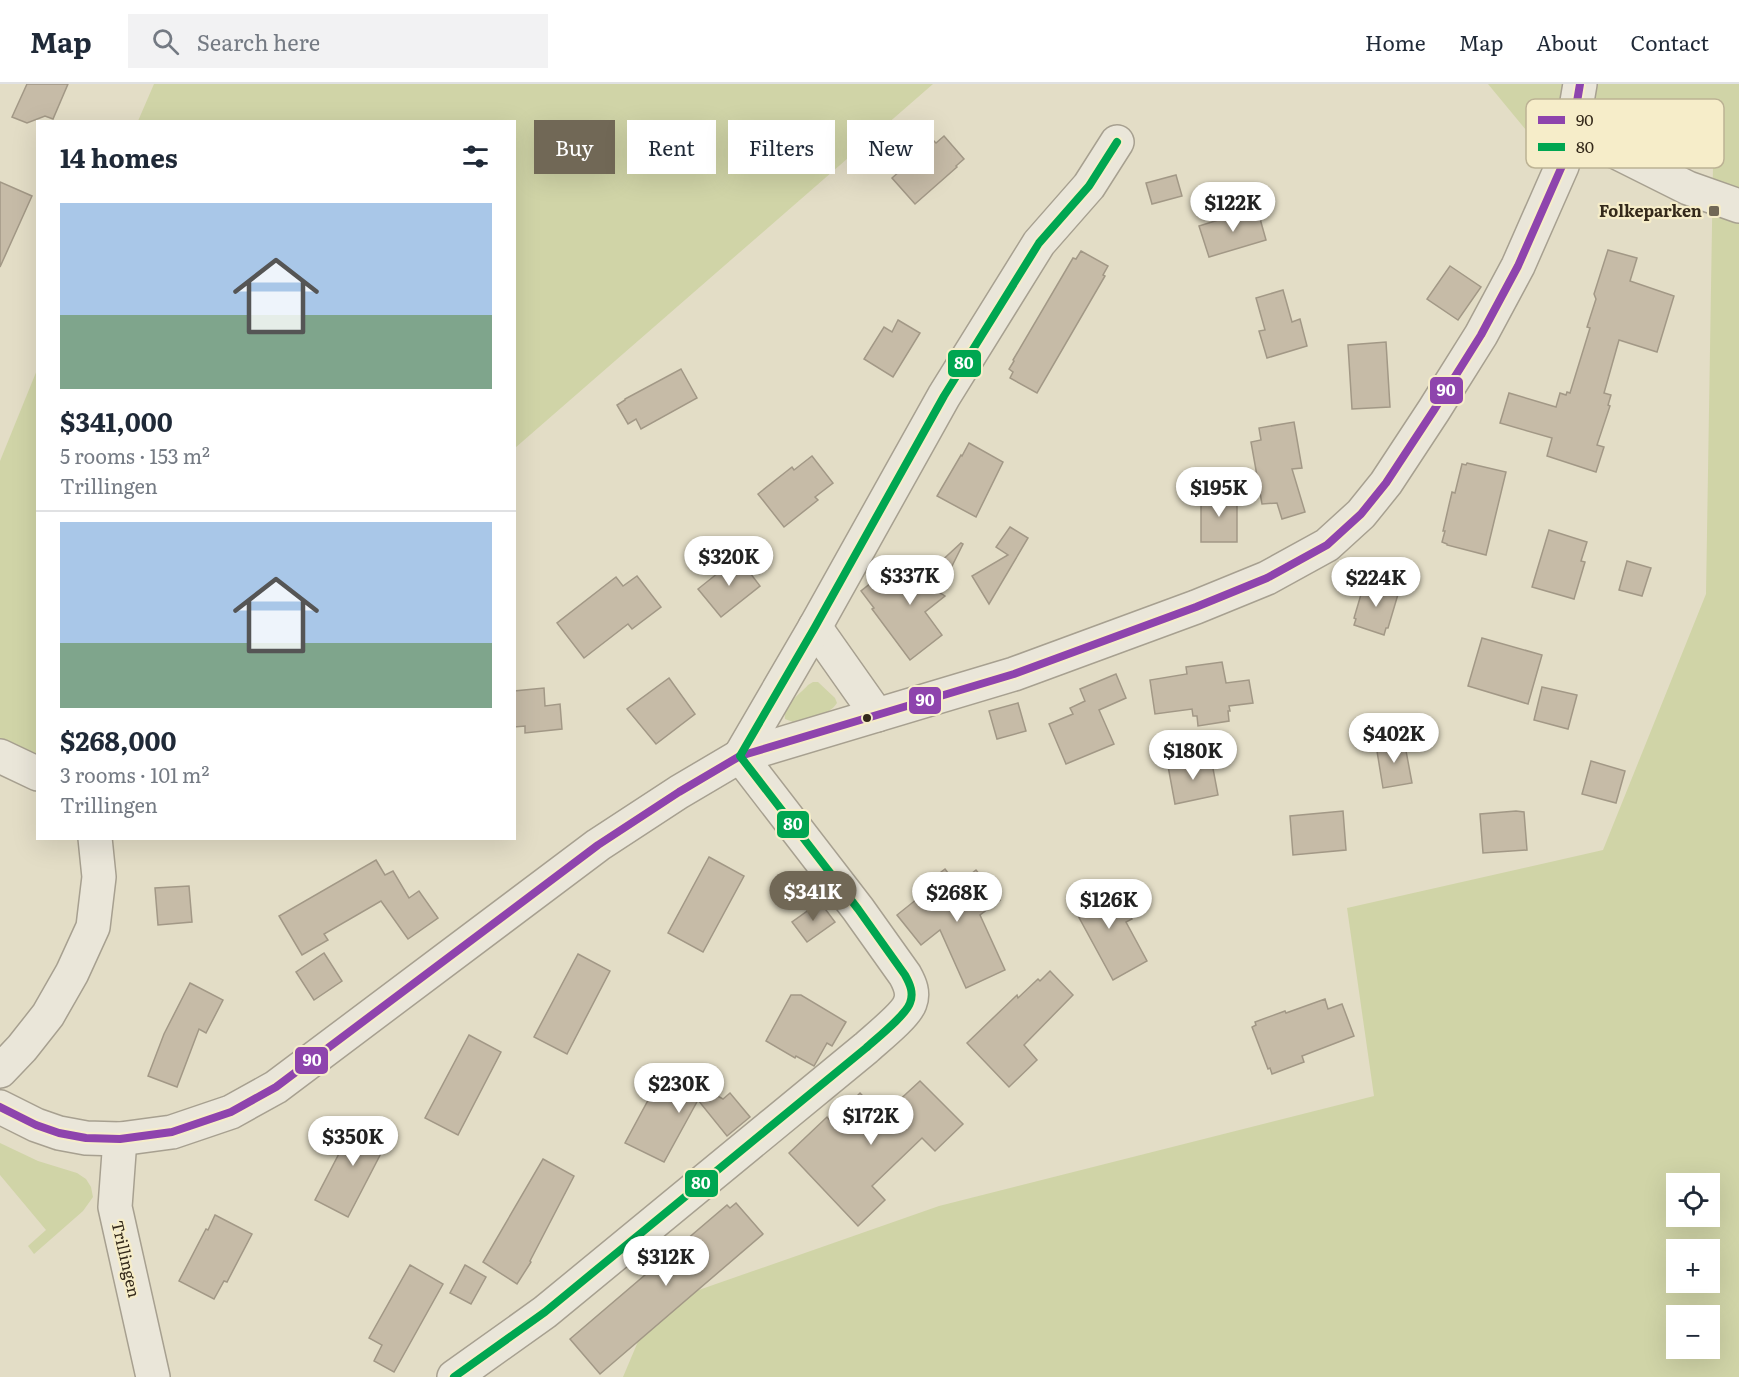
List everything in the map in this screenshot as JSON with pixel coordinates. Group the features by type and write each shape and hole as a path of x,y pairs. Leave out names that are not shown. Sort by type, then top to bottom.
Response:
{"street":[{"path":"1577,99 1580,84"},
{"path":"740,756 944,396 1039,243 1089,186 1117,142"},
{"path":"0,1107 36,1125 59,1132 86,1138 120,1139 172,1132 231,1112 276,1087 598,845 679,792 740,756 1014,674 1196,607 1267,578 1327,544 1361,514 1386,483 1481,335 1518,266 1561,168"},
{"path":"1648,168 1688,188 1739,207"},
{"path":"815,627 877,715"},
{"path":"0,756 36,773"},
{"path":"454,1377 545,1312 866,1048 910,1004 911,985 905,975 858,909 740,756"},
{"path":"0,1071 48,1016 72,973 93,927 99,877 95,840"},
{"name":"Trillingen","path":"120,1139 114,1207 153,1377"}],"green space":[{"path":"154,84 933,84 892,120 847,120 847,159 835,169 835,120 728,120 728,174 830,174 516,447 516,120 138,120"},
{"path":"1488,84 1739,84 1739,1377 623,1377 653,1306 939,1206 1374,1096 1347,908 1603,850 1706,594 1713,168 1724,168 1724,99 1526,99 1526,130"},
{"path":"36,372 36,757 0,742 0,461"},
{"path":"813,682 818,682 835,698 837,703 829,711 817,716 793,722 785,719 789,705"},
{"path":"0,1143 38,1161 77,1173 86,1179 91,1187 93,1197 83,1211 34,1254 28,1246 46,1230 0,1175"}],"building":[{"path":"27,84 68,84 53,119 45,116 27,123 12,117"},
{"path":"944,136 964,159 915,204 892,178 897,174 934,174 934,141 936,143"},
{"path":"1176,175 1182,196 1152,204 1146,183"},
{"path":"0,182 32,196 0,267"},
{"path":"1257,208 1266,240 1209,257 1199,226"},
{"path":"1608,250 1637,258 1630,281 1674,296 1657,352 1619,340 1604,393 1611,395 1608,405 1610,406 1597,445 1604,447 1596,472 1547,456 1552,438 1500,423 1509,393 1556,407 1560,393 1566,395 1567,392 1570,393 1590,328 1587,327 1596,299 1594,294"},
{"path":"1081,251 1108,266 1103,275 1105,276 1037,393 1010,378 1013,372 1009,369 1073,258 1076,259"},
{"path":"1450,266 1481,287 1458,320 1427,299"},
{"path":"1283,290 1292,322 1300,319 1307,346 1267,358 1259,331 1265,330 1256,298"},
{"path":"898,320 920,333 893,377 864,359 884,327 892,332"},
{"path":"1386,342 1390,407 1352,409 1348,345"},
{"path":"681,369 697,398 641,429 636,419 628,424 617,405"},
{"path":"1294,422 1302,468 1292,469 1305,512 1282,519 1277,503 1262,504 1251,442 1261,440 1259,428"},
{"path":"969,443 1003,462 976,517 937,496"},
{"path":"812,456 833,483 815,497 818,500 784,527 758,494 792,467 794,470"},
{"path":"1467,463 1506,472 1486,555 1442,542 1452,492 1455,493 1462,464"},
{"path":"1204,493 1237,493 1237,542 1201,542 1201,502 1204,502"},
{"path":"1010,527 1028,538 989,604 972,576 1008,555 996,547"},
{"path":"1549,530 1587,542 1581,561 1585,562 1574,599 1532,587"},
{"path":"961,543 963,544 939,592 945,596 925,612 942,635 910,660 861,591 886,571 896,584 903,579 911,589"},
{"path":"738,557 760,586 721,617 698,589"},
{"path":"1627,561 1651,568 1642,596 1619,590"},
{"path":"637,576 661,607 632,629 628,624 584,658 557,623 616,577 623,586"},
{"path":"1365,581 1399,591 1384,635 1354,625"},
{"path":"1482,638 1542,655 1528,704 1468,686"},
{"path":"1222,662 1226,683 1249,680 1253,703 1229,706 1229,721 1198,726 1197,716 1193,716 1192,709 1155,714 1150,680 1187,674 1186,667"},
{"path":"1116,674 1126,698 1099,710 1114,744 1066,764 1049,724 1073,714 1070,708 1085,701 1080,689"},
{"path":"669,678 695,714 656,744 627,709"},
{"path":"1542,687 1577,695 1568,729 1534,720"},
{"path":"544,688 545,706 560,704 562,729 525,733 525,726 516,727 516,691"},
{"path":"1018,703 1026,731 997,739 989,711"},
{"path":"1404,740 1412,783 1383,788 1376,745"},
{"path":"1211,758 1218,795 1175,804 1168,766"},
{"path":"1591,761 1625,771 1616,803 1582,794"},
{"path":"1343,811 1346,850 1293,855 1290,816"},
{"path":"1524,812 1527,850 1483,853 1480,814"},
{"path":"709,857 744,876 703,952 668,933"},
{"path":"376,860 385,875 393,871 409,898 419,891 438,918 408,939 381,901 324,934 328,940 302,955 279,916"},
{"path":"945,869 957,885 976,870 1000,900 980,915 1005,970 966,988 940,930 921,945 897,915 927,891 923,886"},
{"path":"189,886 192,922 158,925 155,888"},
{"path":"1098,886 1102,894 1115,888 1132,919 1126,922 1147,961 1113,980 1070,901"},
{"path":"820,902 835,922 807,942 792,922"},
{"path":"324,953 342,981 314,1000 296,972"},
{"path":"578,954 610,971 567,1054 534,1037"},
{"path":"1050,971 1073,995 1024,1045 1037,1060 1009,1087 967,1043 1017,995 1018,998"},
{"path":"190,983 223,1000 206,1033 199,1029 177,1087 148,1076 164,1034"},
{"path":"791,995 801,995 846,1022 832,1046 827,1043 814,1066 766,1041"},
{"path":"1325,999 1328,1009 1342,1004 1354,1036 1302,1056 1304,1062 1272,1074 1252,1027 1256,1025 1255,1022"},
{"path":"469,1035 501,1052 458,1135 425,1118"},
{"path":"666,1067 723,1099 730,1093 750,1117 727,1136 698,1100 664,1162 625,1143"},
{"path":"920,1081 963,1124 935,1151 922,1138 872,1186 885,1200 858,1226 789,1153 827,1117 831,1122 860,1093 882,1116"},
{"path":"358,1117 391,1134 348,1217 315,1200"},
{"path":"543,1159 574,1176 531,1262 517,1284 483,1262"},
{"path":"736,1203 763,1234 600,1374 570,1339 727,1205 730,1208"},
{"path":"215,1215 252,1234 227,1282 224,1281 214,1299 179,1281"},
{"path":"410,1265 443,1284 394,1372 374,1361 382,1345 369,1338"},
{"path":"465,1265 486,1277 471,1304 450,1293"}],"transit line":[{"name":"90","path":"1577,99 1580,84"},
{"name":"80","path":"454,1377 545,1312 866,1048 907,1008 911,992 905,975 858,909 740,756 944,396 1039,243 1089,186 1117,142"},
{"name":"90","path":"0,1107 36,1125 59,1133 86,1138 120,1139 172,1132 231,1112 276,1087 598,845 679,792 740,756 1014,674 1196,607 1267,578 1327,545 1361,514 1386,483 1481,335 1518,266 1561,168"}],"place":[{"name":"Folkeparken","path":"1714,211"}]}
